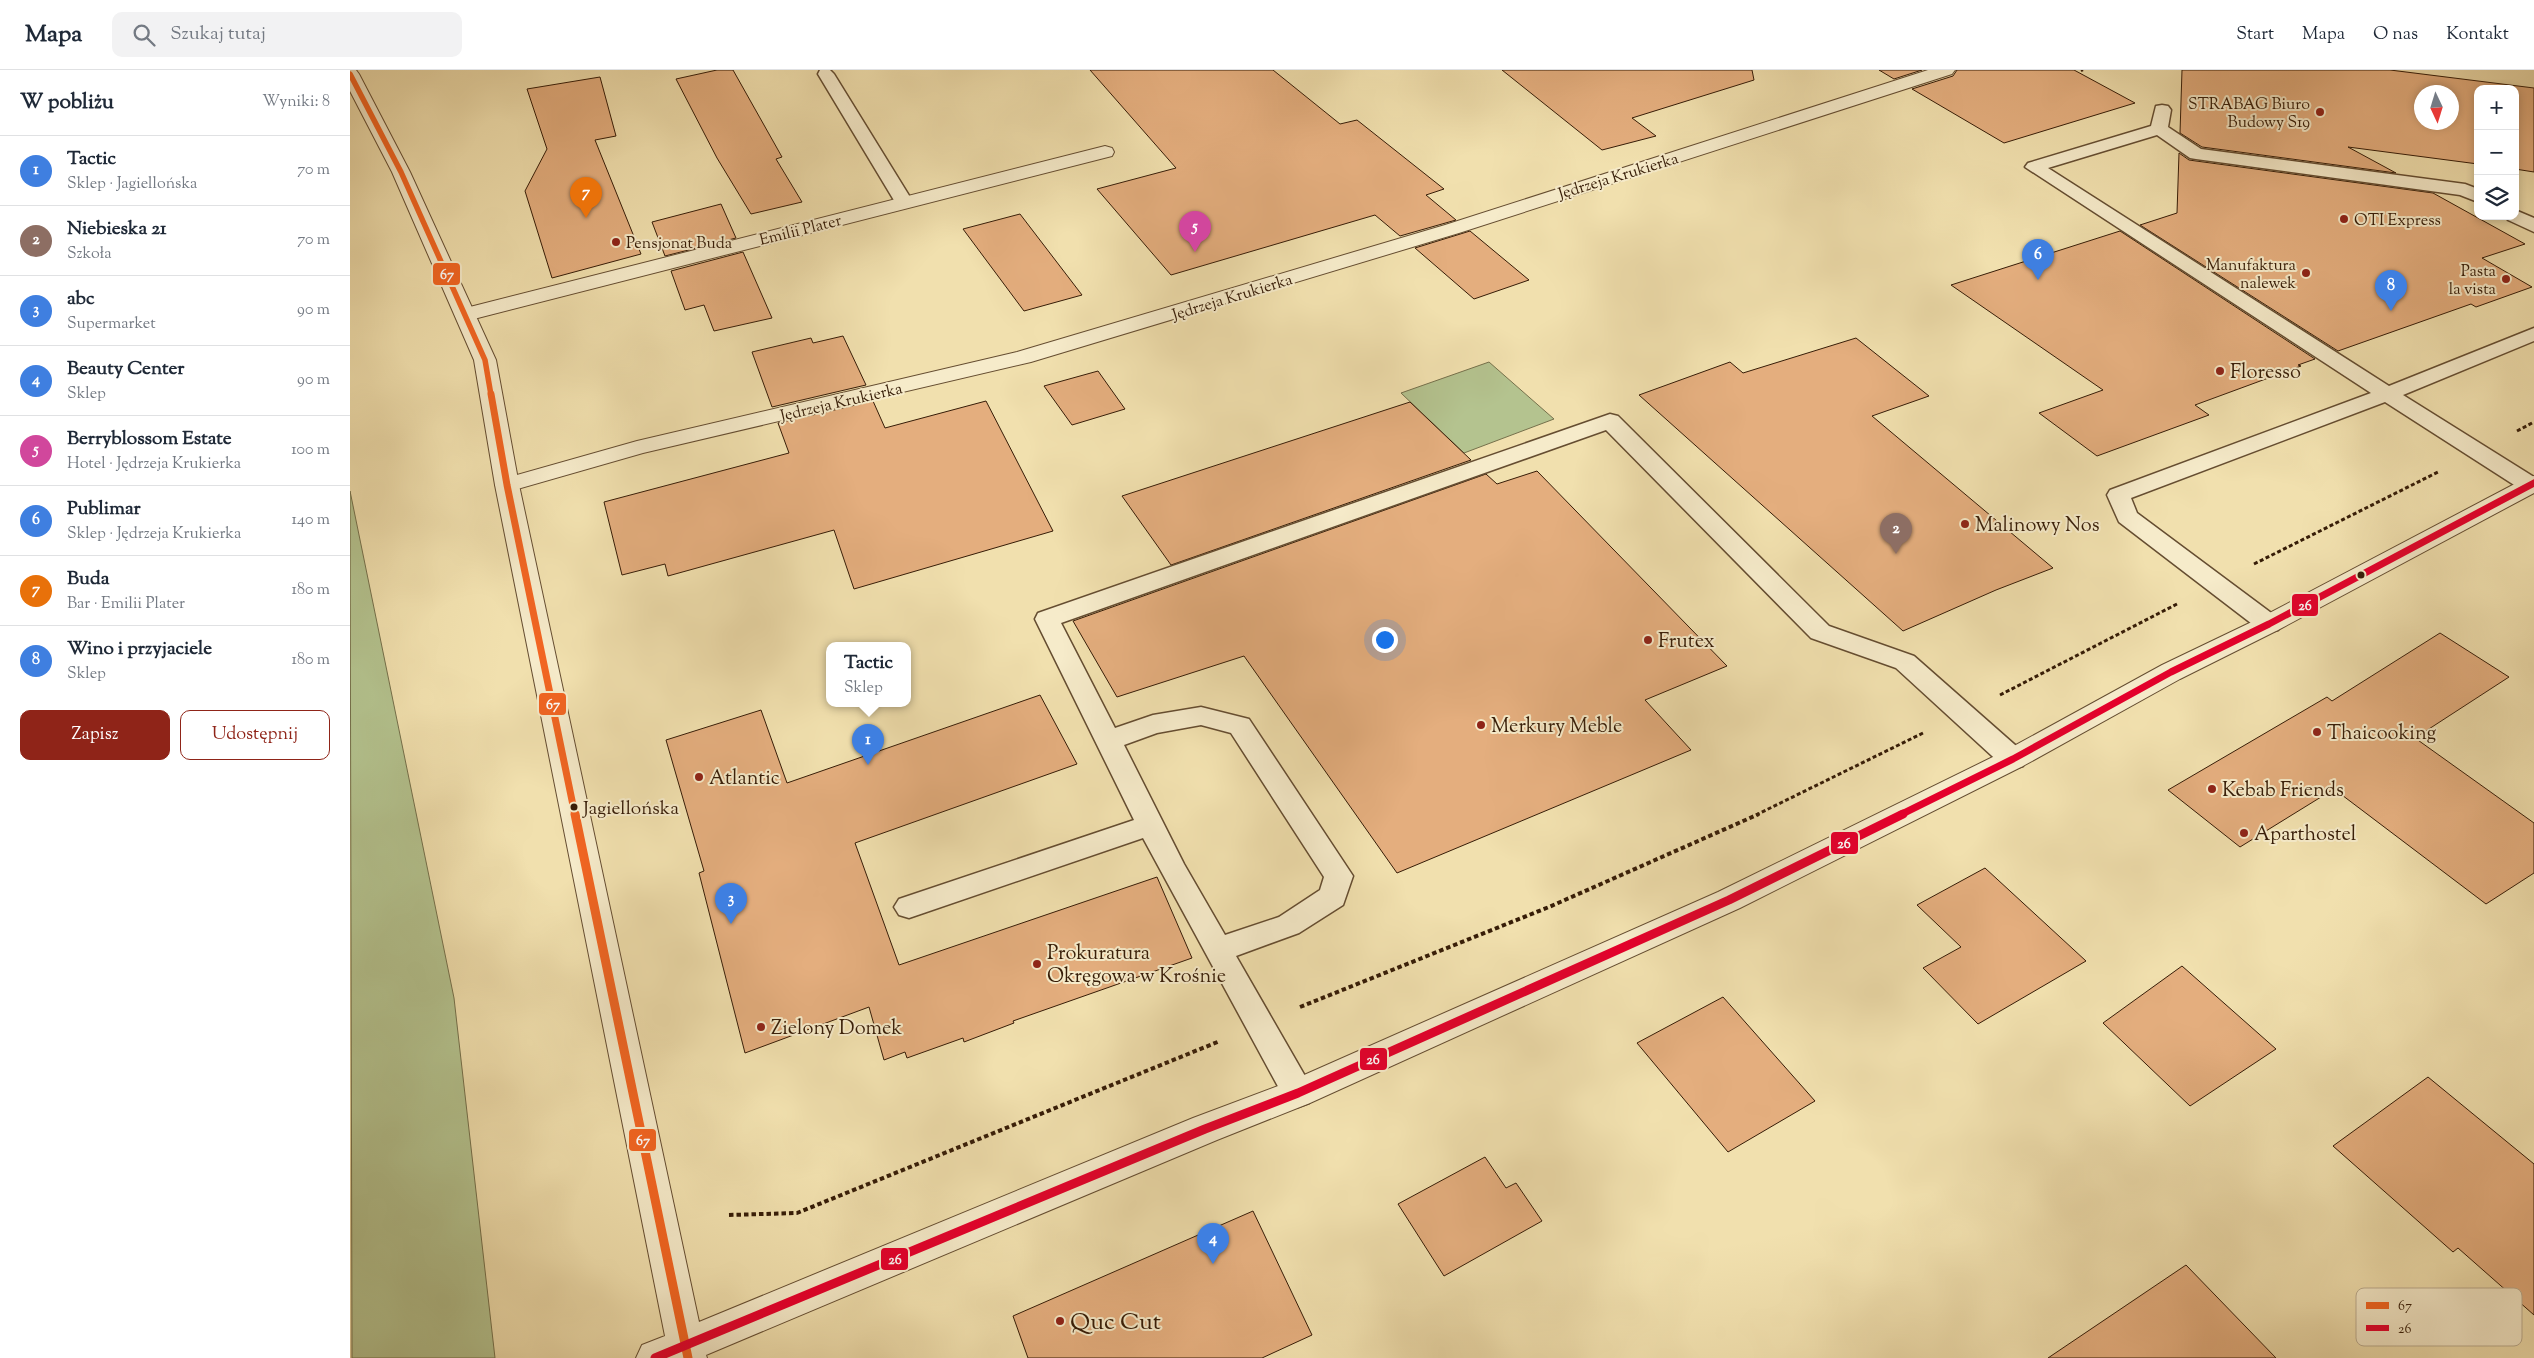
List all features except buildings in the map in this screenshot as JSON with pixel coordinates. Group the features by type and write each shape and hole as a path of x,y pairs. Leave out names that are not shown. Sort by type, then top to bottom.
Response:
{"street":[{"name":"Jędrzeja Krukierka","path":"508,485 637,448 831,404 1023,357 1452,229 1946,70"},
{"path":"350,74 401,172 485,360 676,1354 1142,1155 1298,1093 1729,900 2014,759 2171,672 2269,624 2532,484"},
{"name":"Emilii Plater","path":"466,315 1105,152"}],"lane":[{"path":"826,74 904,202"},
{"path":"2474,195 2465,190 2196,154 2160,120 2034,167 2478,452 2532,484"},
{"path":"2519,218 2534,226"},
{"path":"2269,624 2127,518 2118,496 2387,394 2534,334"},
{"path":"1298,1093 1172,868 1047,619 1610,421 1820,632 1905,662 2014,759"},
{"path":"1108,741 1153,724 1201,716 1240,726 1339,876 1333,897 1289,925 1218,950"},
{"path":"909,907 1150,825"}],"path":[{"path":"729,1215 797,1213 1174,1062 1259,1024 1549,907 1781,804 1964,713 2534,422"}],"green space":[{"path":"1489,362 1554,419 1464,453 1401,393"},
{"path":"350,491 454,998 495,1358 352,1358"}],"transit line":[{"name":"67","path":"350,74 401,172 485,360 507,485 688,1358"},
{"name":"26","path":"655,1358 765,1314 1205,1129 1298,1093 1729,900 2013,759 2171,672 2269,624 2534,483"}],"place":[{"name":"STRABAG Biuro Budowy S19","path":"2320,112"},
{"name":"Buda","path":"586,218"},
{"name":"OTI Express","path":"2344,219"},
{"name":"Pensjonat Buda","path":"616,242"},
{"name":"Berryblossom Estate","path":"1195,252"},
{"name":"Manufaktura nalewek","path":"2306,273"},
{"name":"Pasta la vista","path":"2506,279"},
{"name":"Publimar","path":"2038,280"},
{"name":"Wino i przyjaciele","path":"2391,311"},
{"name":"Floresso","path":"2220,371"},
{"name":"Malinowy Nos","path":"1965,524"},
{"name":"Niebieska 21","path":"1896,554"},
{"name":"Frutex","path":"1648,640"},
{"name":"Merkury Meble","path":"1481,725"},
{"name":"Thaicooking","path":"2317,732"},
{"name":"Tactic","path":"868,765"},
{"name":"Atlantic","path":"699,777"},
{"name":"Kebab Friends","path":"2212,789"},
{"name":"Jagiellońska","path":"574,807"},
{"name":"Aparthostel","path":"2244,833"},
{"name":"abc","path":"731,924"},
{"name":"Prokuratura Okręgowa w Krośnie","path":"1037,964"},
{"name":"Zielony Domek","path":"761,1027"},
{"name":"Beauty Center","path":"1213,1264"},
{"name":"Quc Cut","path":"1060,1321"}]}
